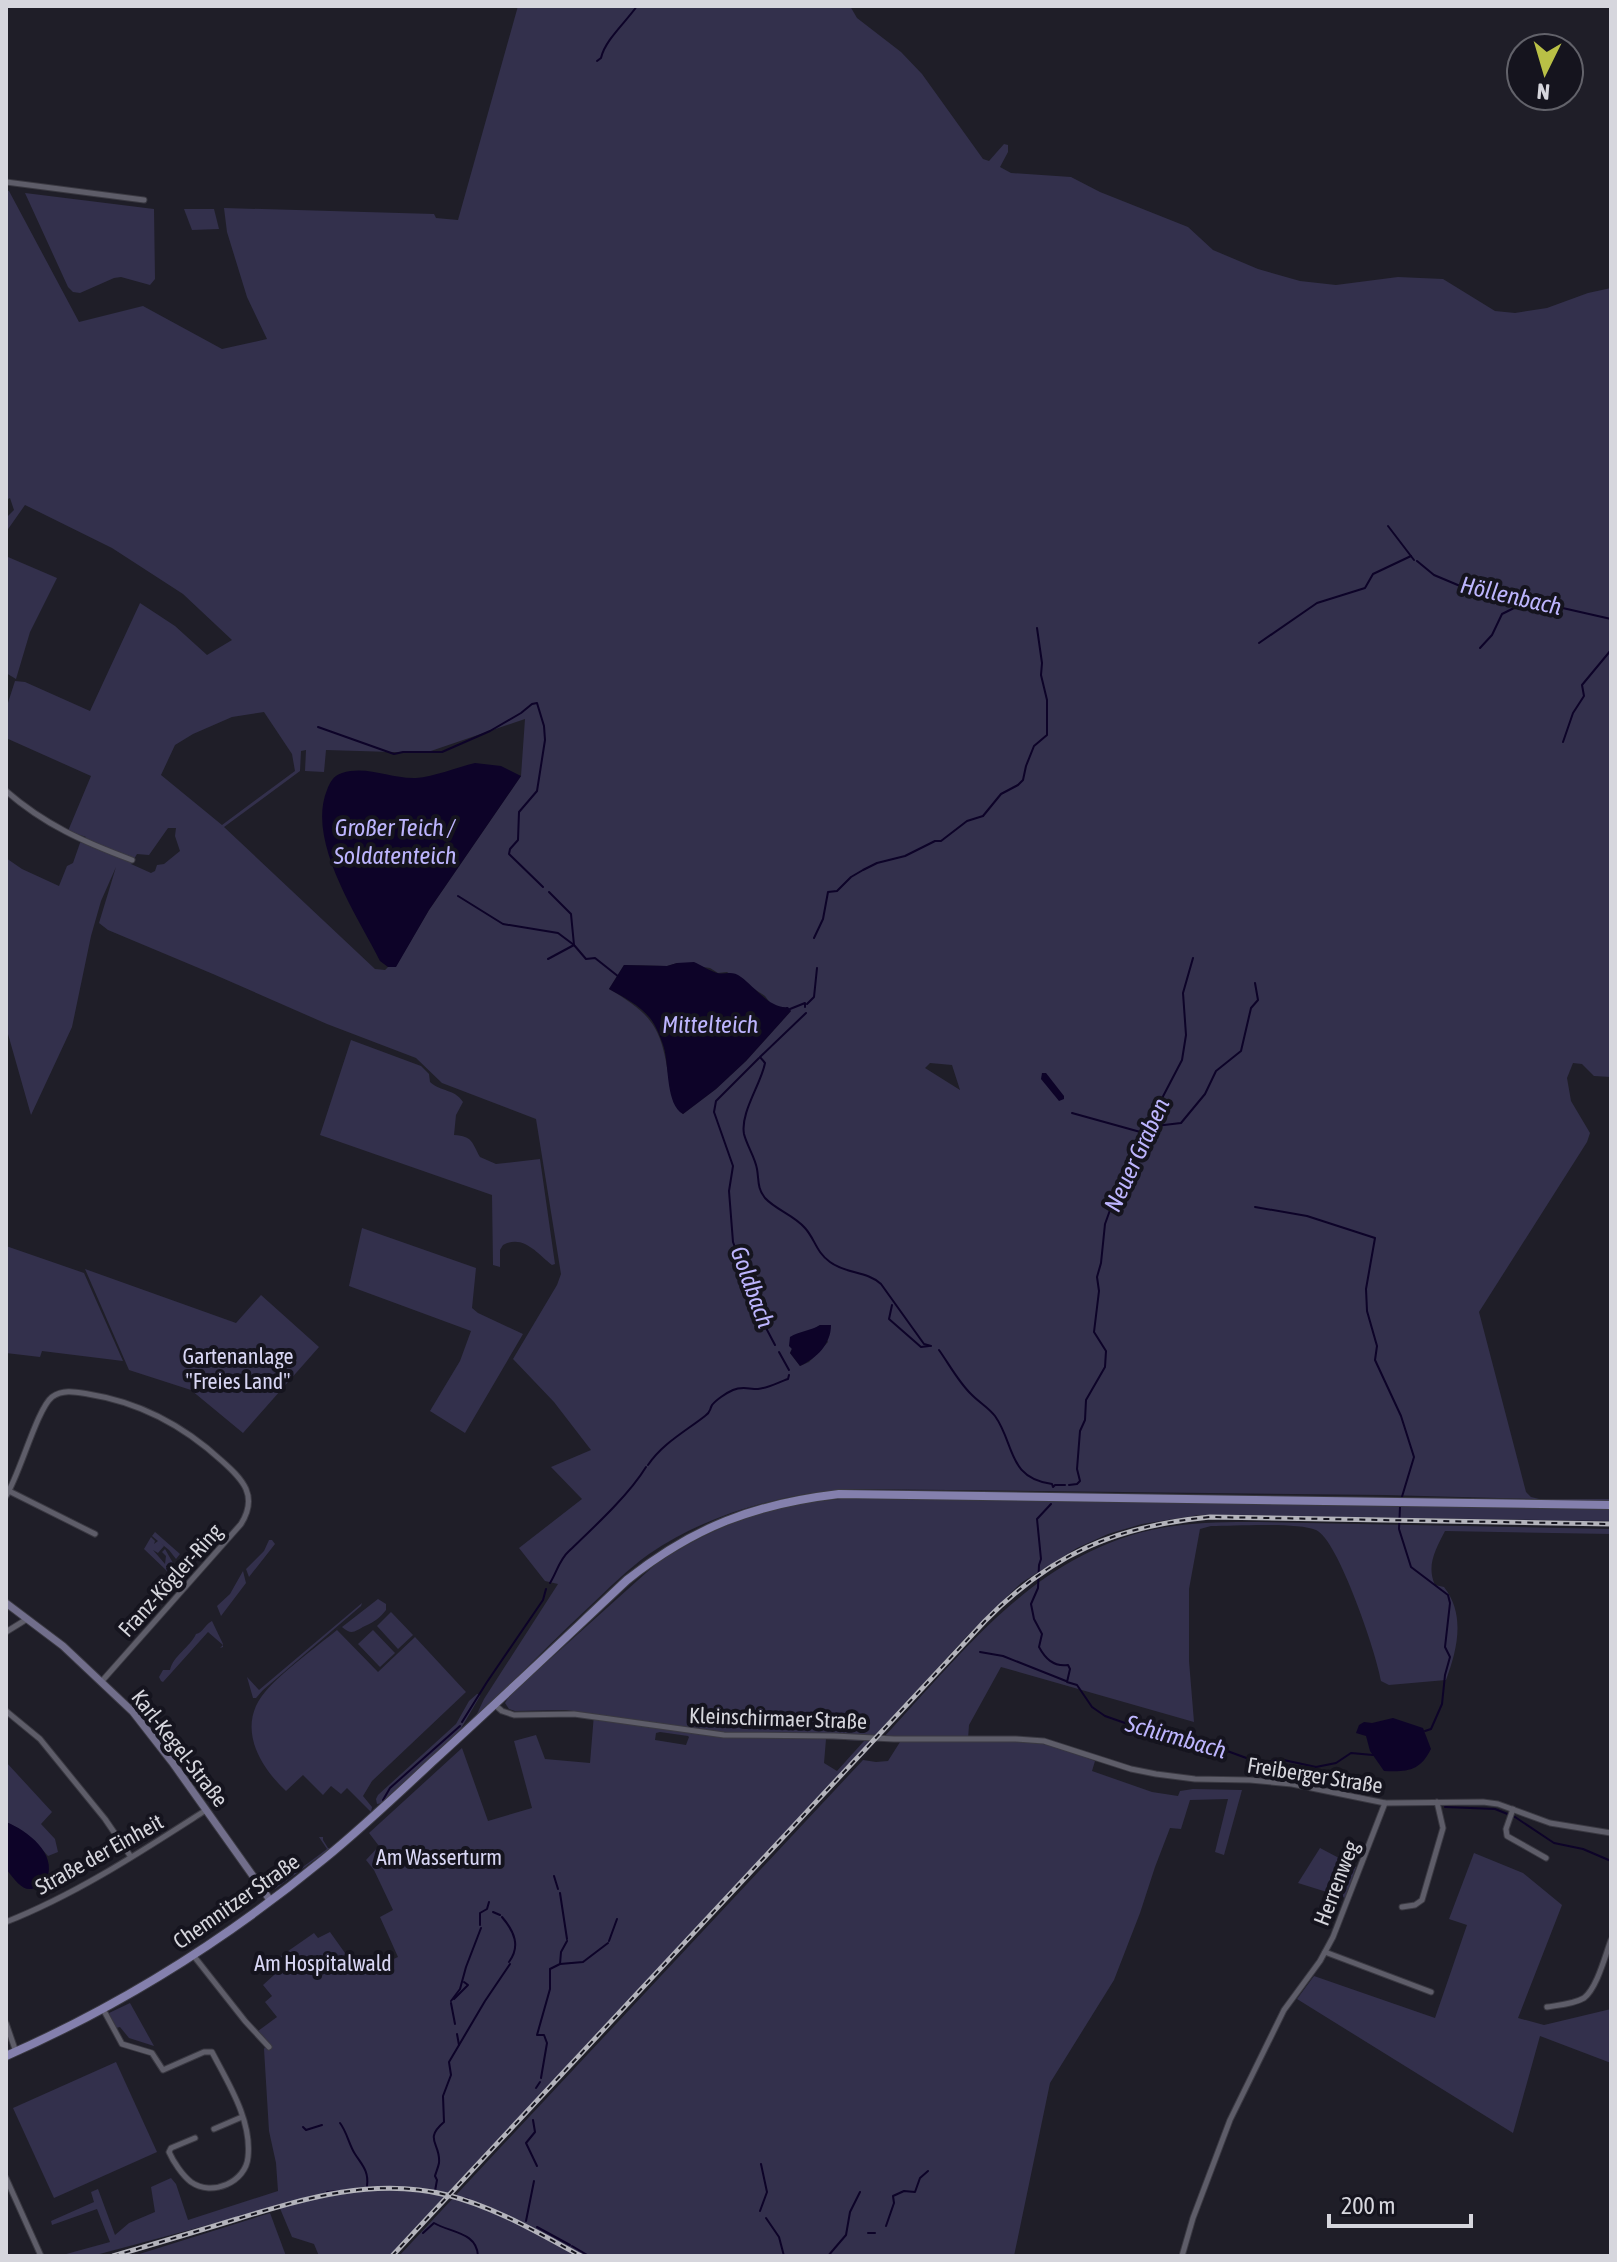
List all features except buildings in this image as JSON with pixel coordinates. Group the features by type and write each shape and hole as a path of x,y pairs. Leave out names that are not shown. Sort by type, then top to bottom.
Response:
{"main road":[{"name":"Chemnitzer Straße","path":"6,2056 103,2009 193,1954 270,1900 327,1857 627,1580 697,1533 730,1518 800,1499 869,1493 1611,1505"}],"street":[{"path":"6,182 144,200"},
{"path":"6,791 58,829 132,860"},
{"name":"Franz-Kögler-Ring","path":"95,1534 8,1494 44,1407 55,1395 72,1391 126,1402 160,1416 217,1457 244,1486 248,1503 241,1524 102,1681"},
{"name":"Karl-Kegel-Straße","path":"6,1603 63,1646 143,1724 270,1900"},
{"path":"6,1632 27,1619"},
{"name":"Kleinschirmaer Straße","path":"495,1705 514,1715 574,1714 724,1735 968,1738"},
{"path":"6,1711 40,1739 105,1819 131,1857"},
{"name":"Freiberger Straße","path":"968,1738 1044,1741 1156,1774 1292,1784 1385,1803 1483,1802 1550,1823 1611,1833"},
{"path":"1402,1907 1415,1905 1422,1900 1443,1828 1437,1802"},
{"name":"Herrenweg","path":"1182,2256 1230,2120 1284,2010 1325,1952 1385,1803"},
{"name":"Straße der Einheit","path":"6,1922 65,1894 206,1810"},
{"path":"1511,1813 1507,1836 1546,1858"},
{"path":"1547,2007 1582,1999 1589,1993 1611,1940"},
{"path":"1325,1952 1431,1992"},
{"path":"193,1954 269,2047"},
{"path":"103,2009 122,2044 152,2053 163,2070 204,2052 212,2052 242,2117 248,2148 247,2163 237,2179 223,2187 206,2187 191,2182 169,2154 171,2148 195,2138"},
{"path":"6,2023 16,2052"},
{"path":"214,2129 242,2117"},
{"path":"6,2178 41,2256"}],"green space":[{"path":"518,6 850,6 857,18 901,52 922,74 983,159 989,161 1004,144 1008,145 1000,167 1011,173 1071,177 1188,227 1213,250 1258,269 1300,281 1336,285 1398,277 1443,279 1495,311 1515,313 1547,308 1611,288 1611,1077 1594,1076 1582,1064 1573,1063 1567,1078 1571,1101 1590,1133 1587,1142 1479,1312 1526,1492 1539,1499 1611,1501 1386,1495 855,1489 801,1495 722,1516 649,1554 611,1586 476,1716 558,1584 545,1581 519,1548 582,1499 551,1467 591,1450 554,1402 513,1359 561,1274 536,1119 442,1083 416,1058 327,1024 108,930 99,923 116,867 101,901 91,936 72,1027 31,1115 6,1027 6,858 59,886 67,866 73,863 80,843 86,837 68,831 91,776 6,738 6,709 15,681 25,682 90,711 140,603 175,626 207,655 232,640 183,594 112,548 25,505 6,532 6,518 14,510 10,498 6,500 6,190 79,322 143,306 222,349 267,339 247,297 227,232 224,208 434,214 436,218 458,220","holes":["264,712 292,754 295,771 222,825 161,775 175,745 232,717","525,719 521,776 429,910 396,966 385,970 375,969 224,827 300,771 301,751 306,750 305,771 324,772 326,750 425,753","168,828 176,828 180,851 164,864 157,865 155,871 151,873 131,864 137,854 149,855","677,963 710,968 718,973 727,972 765,996 771,1004 791,1011 746,1061 683,1114 672,1095 657,1032 644,1014 609,989 624,965 667,966","930,1063 952,1065 960,1090 925,1068","820,1325 828,1342 809,1362 800,1366 790,1353 798,1334"]},
{"path":"25,193 154,209 155,279 150,285 114,278 80,293 73,292"},
{"path":"184,209 214,209 219,229 192,230"},
{"path":"8,557 57,578 30,632 16,679 6,673"},
{"path":"351,1040 421,1066 429,1074 430,1082 460,1098 463,1102 456,1115 454,1135 468,1139 480,1157 496,1164 540,1159 555,1264 552,1265 523,1243 510,1242 500,1250 500,1267 493,1265 492,1195 320,1135"},
{"path":"362,1228 476,1268 472,1308 523,1334 465,1433 430,1411 460,1361 471,1331 349,1286"},
{"path":"6,1246 84,1273 123,1361 42,1351 40,1357 6,1353"},
{"name":"Gartenanlage \"Freies Land\"","path":"85,1269 236,1323 261,1295 319,1347 243,1433 191,1390 129,1370"},
{"path":"828,1500 1611,1507 1611,1521 1199,1515 1142,1524 1077,1548 1021,1583 968,1635 389,2256 319,2256 314,2244 292,2237 279,2206 92,2256 59,2256 110,2242 97,2209 52,2225 51,2221 94,2202 91,2192 98,2189 115,2235 129,2223 155,2212 151,2187 171,2178 188,2220 278,2191 269,2131 264,2049 267,2043 258,2031 277,2017 265,2002 272,1996 263,1985 274,1975 268,1965 314,1933 318,1938 330,1932 360,1974 398,1957 380,1917 393,1910 366,1860 379,1846 369,1833 462,1748 488,1821 532,1808 514,1741 536,1735 545,1759 590,1763 594,1714 566,1710 515,1711 505,1703 510,1695 657,1563 681,1548 752,1516","holes":["656,1733 688,1736 689,1737 686,1745 655,1740","826,1739 864,1741 837,1771 824,1763"]},
{"path":"1258,1522 1611,1529 1611,1534 1445,1531 1433,1557 1432,1578 1435,1585 1444,1587 1451,1598 1457,1621 1456,1645 1446,1680 1389,1685 1381,1681 1355,1599 1325,1538 1316,1530 1280,1525 1211,1526 1200,1529 1189,1589 1189,1661 1194,1722 1001,1667 969,1725 968,1739 1058,1747 1095,1761 1092,1771 1152,1792 1178,1796 1180,1791 1193,1789 1242,1790 1224,1855 1215,1852 1228,1799 1190,1800 1181,1829 1170,1828 1114,1980 1050,2083 1014,2256 399,2256 863,1760 888,1761 900,1742 881,1740 1005,1610 1039,1582 1076,1559 1116,1540 1173,1526"},
{"path":"155,1532 180,1554 176,1559 152,1536"},
{"path":"151,1537 154,1544 158,1541 164,1546 158,1553 153,1550 165,1564 166,1556 162,1552 165,1549 173,1563 167,1571 144,1549"},
{"path":"269,1540 275,1544 249,1577 246,1569 264,1551"},
{"path":"243,1571 246,1583 221,1616 217,1606 230,1594"},
{"path":"378,1599 386,1604 386,1610 377,1620 354,1632 342,1627"},
{"path":"362,1603 253,1698 247,1677 259,1690"},
{"path":"391,1612 413,1635 398,1649 377,1626"},
{"path":"212,1621 223,1645 208,1632 161,1681 159,1677 163,1670 170,1670 174,1660 196,1634"},
{"path":"337,1630 378,1672 415,1637 466,1692 372,1781 363,1796 372,1807 371,1812 347,1788 341,1794 331,1786 323,1795 303,1775 286,1791 267,1770 254,1745 252,1718 265,1692"},
{"path":"373,1630 395,1653 380,1667 358,1644"},
{"path":"477,1694 480,1696 459,1732 383,1803 377,1804 378,1795 456,1724 469,1701"},
{"path":"6,1762 52,1812 41,1824 55,1839 58,1852 48,1856 29,1836 6,1822"},
{"path":"319,1837 323,1837 328,1848 331,1848 275,1889 270,1888 262,1877 265,1874 276,1887 327,1849"},
{"path":"1320,1848 1356,1867 1346,1898 1298,1883"},
{"path":"1474,1853 1523,1873 1562,1905 1518,2018 1544,2025 1611,2009 1611,2063 1540,2036 1513,2133 1297,1999 1314,1976 1435,2018 1467,1925 1449,1919"},
{"path":"130,2003 154,2046 129,2038 120,2027 116,2028 109,2013"},
{"path":"116,2062 157,2152 54,2198 13,2108"},
{"path":"270,2213 286,2256 133,2256"}],"water":[{"name":"Großer Teich / Soldatenteich","path":"475,763 501,766 521,776 429,910 396,967 388,967 380,961 359,923 329,855 322,810 328,787 336,776 351,771 416,778"},
{"name":"Mittelteich","path":"694,962 717,973 738,975 769,1001 788,1007 791,1011 746,1061 683,1114 674,1102 664,1048 654,1024 640,1008 609,989 624,965 667,966"},
{"path":"1042,1073 1046,1073 1064,1099 1059,1101 1041,1079"},
{"path":"820,1325 831,1325 826,1344 817,1355 800,1366 790,1353 790,1337"},
{"path":"1393,1718 1423,1728 1431,1749 1422,1762 1412,1769 1384,1771 1370,1751 1366,1736 1356,1733 1364,1722"},
{"path":"6,1822 31,1837 48,1860 47,1879 34,1888 24,1888 6,1869"}],"waterway":[{"path":"597,61 637,6"},
{"name":"Höllenbach","path":"1388,526 1414,560"},
{"path":"1259,643 1317,603 1365,588 1373,574 1411,556"},
{"name":"Höllenbach","path":"1417,561 1434,575 1472,591 1529,605 1545,604 1611,619"},
{"path":"1480,648 1492,635 1502,614 1522,604"},
{"path":"814,938 823,919 828,892 837,891 851,877 877,863 905,856 941,841 967,821 983,816 1001,794 1023,780 1034,746 1047,735 1047,700 1041,675 1037,628"},
{"path":"1563,742 1573,713 1584,696 1582,685 1611,650"},
{"path":"318,727 394,754 442,752 490,731 537,703 545,740 537,791 519,812 518,840 509,854 543,887"},
{"path":"548,959 574,945 571,914 549,892"},
{"name":"Schirmbach","path":"458,896 503,924 558,933 586,959 595,958 619,977"},
{"name":"Neuer Graben","path":"1069,1485 1080,1481 1077,1469 1086,1400 1105,1367 1106,1351 1094,1332 1099,1291 1097,1277 1105,1224 1127,1163 1138,1148 1182,1060 1186,1035 1183,993 1193,958"},
{"path":"807,1004 814,997 817,968"},
{"path":"1147,1127 1181,1123 1205,1094 1216,1071 1241,1051 1251,1008 1258,1000 1255,983"},
{"name":"Schirmbach","path":"790,1009 805,1003 805,1007"},
{"name":"Schirmbach","path":"806,1013 760,1057 765,1063 745,1117 744,1134 756,1165 761,1191 769,1202 805,1228 830,1262 881,1284 924,1344 931,1346"},
{"name":"Goldbach","path":"759,1058 716,1101 714,1112 733,1166 729,1191 733,1242 756,1309 775,1345"},
{"path":"1072,1113 1144,1133"},
{"path":"1255,1207 1307,1216 1375,1238 1366,1289 1367,1311 1377,1346 1375,1360 1401,1416 1414,1457 1401,1500"},
{"path":"892,1305 889,1319 921,1347 929,1346"},
{"name":"Schirmbach","path":"939,1350 967,1390 995,1416 1019,1467 1037,1481 1052,1484 1053,1487 1065,1485"},
{"name":"Goldbach","path":"779,1352 789,1370"},
{"name":"Goldbach","path":"648,1465 668,1444 708,1413 724,1395 739,1388 766,1387 788,1379 789,1375"},
{"name":"Goldbach","path":"550,1583 560,1562 620,1500 646,1467"},
{"name":"Schirmbach","path":"1051,1504 1037,1519 1041,1559 1038,1588 1031,1604 1042,1634 1039,1647 1044,1655 1054,1663 1068,1665 1067,1682 1077,1685 1092,1707 1105,1716 1162,1736 1189,1737 1260,1763"},
{"path":"1400,1507 1399,1529 1411,1567 1448,1595 1450,1603 1445,1647 1450,1657 1442,1704 1431,1729 1425,1731"},
{"name":"Goldbach","path":"462,1722 543,1600 546,1589"},
{"path":"980,1652 1003,1656 1066,1681"},
{"name":"Goldbach","path":"383,1800 390,1788 460,1726"},
{"name":"Schirmbach","path":"1264,1763 1279,1759 1316,1767 1336,1763 1351,1753 1373,1755"},
{"name":"Schirmbach","path":"1445,1807 1495,1809 1515,1817 1554,1843 1583,1849 1611,1861"},
{"path":"554,1876 558,1889"},
{"path":"560,1893 567,1939"},
{"path":"480,1925 480,1913 487,1909 489,1902"},
{"path":"493,1912 500,1915"},
{"path":"502,1917 510,1928 515,1944 509,1962"},
{"path":"609,1941 617,1919"},
{"path":"451,2001 460,1989 481,1928"},
{"path":"541,2078 547,2043 544,2035 537,2035 550,1989 550,1969 560,1964 561,1952 567,1941"},
{"path":"560,1964 583,1962 608,1943"},
{"path":"435,2191 439,2156 434,2138 444,2122 443,2096 451,2075 449,2062 510,1964"},
{"path":"454,1999 468,1985 464,1982"},
{"path":"451,2003 455,2024"},
{"path":"457,2034 459,2045"},
{"path":"536,2088 540,2082"},
{"path":"533,2120 535,2132 526,2143 537,2166"},
{"path":"340,2123 364,2168 367,2186"},
{"path":"303,2127 306,2130 322,2125"},
{"path":"760,2211 767,2192 761,2164"},
{"path":"886,2226 894,2203 893,2196 904,2191 915,2192 920,2178 928,2171"},
{"path":"526,2221 534,2181"},
{"path":"327,2192 394,2187 441,2192"},
{"path":"828,2256 846,2235 850,2212 860,2192"},
{"path":"463,2198 468,2199"},
{"path":"766,2218 779,2237 784,2256"},
{"path":"423,2233 434,2223 462,2234 473,2242 478,2256"},
{"path":"537,2227 570,2245"},
{"path":"868,2233 875,2233"},
{"path":"572,2246 589,2256"}],"railway":[{"path":"392,2256 985,1621 1060,1561 1115,1536 1176,1521 1210,1517 1611,1524"},
{"path":"113,2256 315,2197 393,2188 447,2195 482,2206 581,2256"}],"park label":[{"name":"Am Wasserturm","path":"439,1857"},
{"name":"Am Hospitalwald","path":"323,1963"}]}
